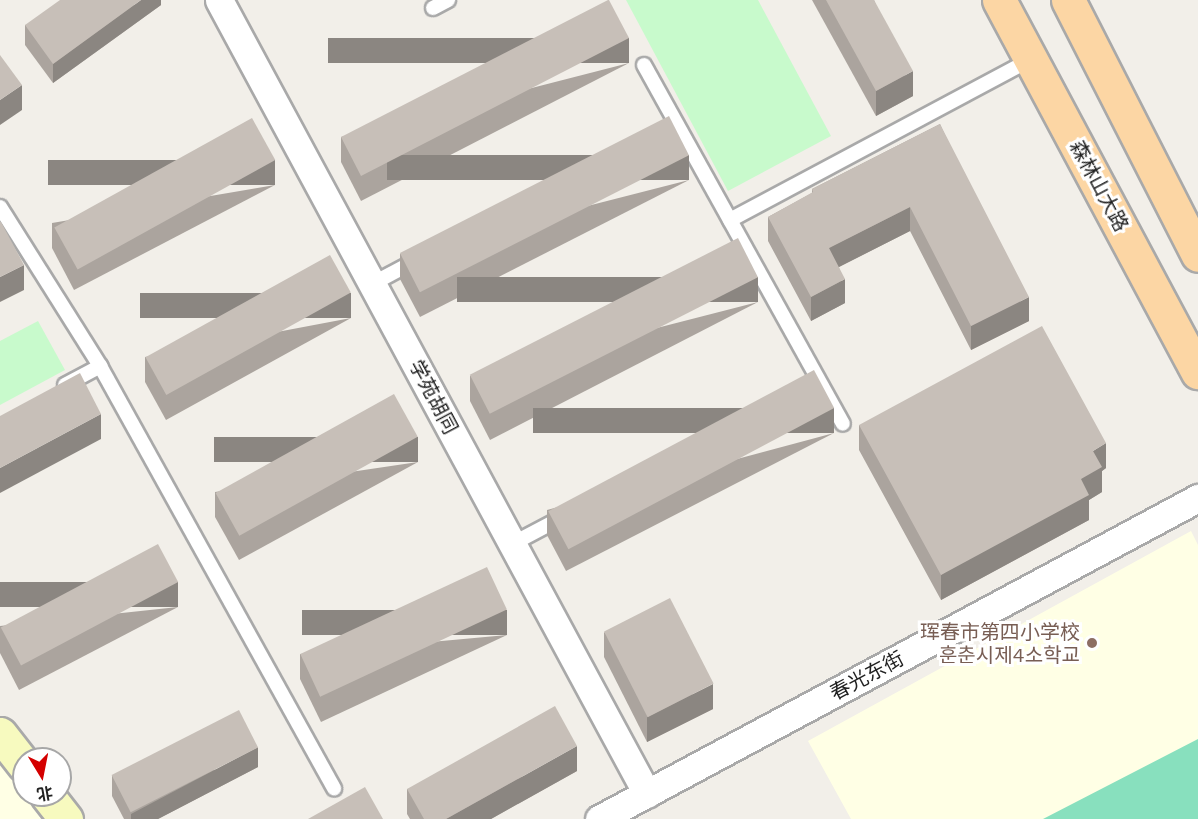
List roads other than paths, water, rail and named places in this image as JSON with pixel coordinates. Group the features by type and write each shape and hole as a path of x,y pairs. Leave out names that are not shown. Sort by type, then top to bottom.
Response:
{"main road":[{"name":"森林山大路","path":"999,0 1198,372"},
{"path":"1068,0 1198,255"}],"street":[{"name":"学苑胡同","path":"219,0 647,794"},
{"name":"春光东街","path":"599,819 1198,498"},
{"path":"0,734 12,750"},
{"path":"56,807 66,819"}],"lane":[{"path":"433,8 448,0"},
{"path":"730,220 1031,59"},
{"path":"644,65 668,120 730,220 843,424"},
{"path":"0,207 100,366 334,788"},
{"path":"372,284 424,256"},
{"path":"50,393 100,366"},
{"path":"512,544 575,510"}],"place":[{"name":"珲春市第四小学校 훈춘시제4소학교","path":"1092,643"}]}
